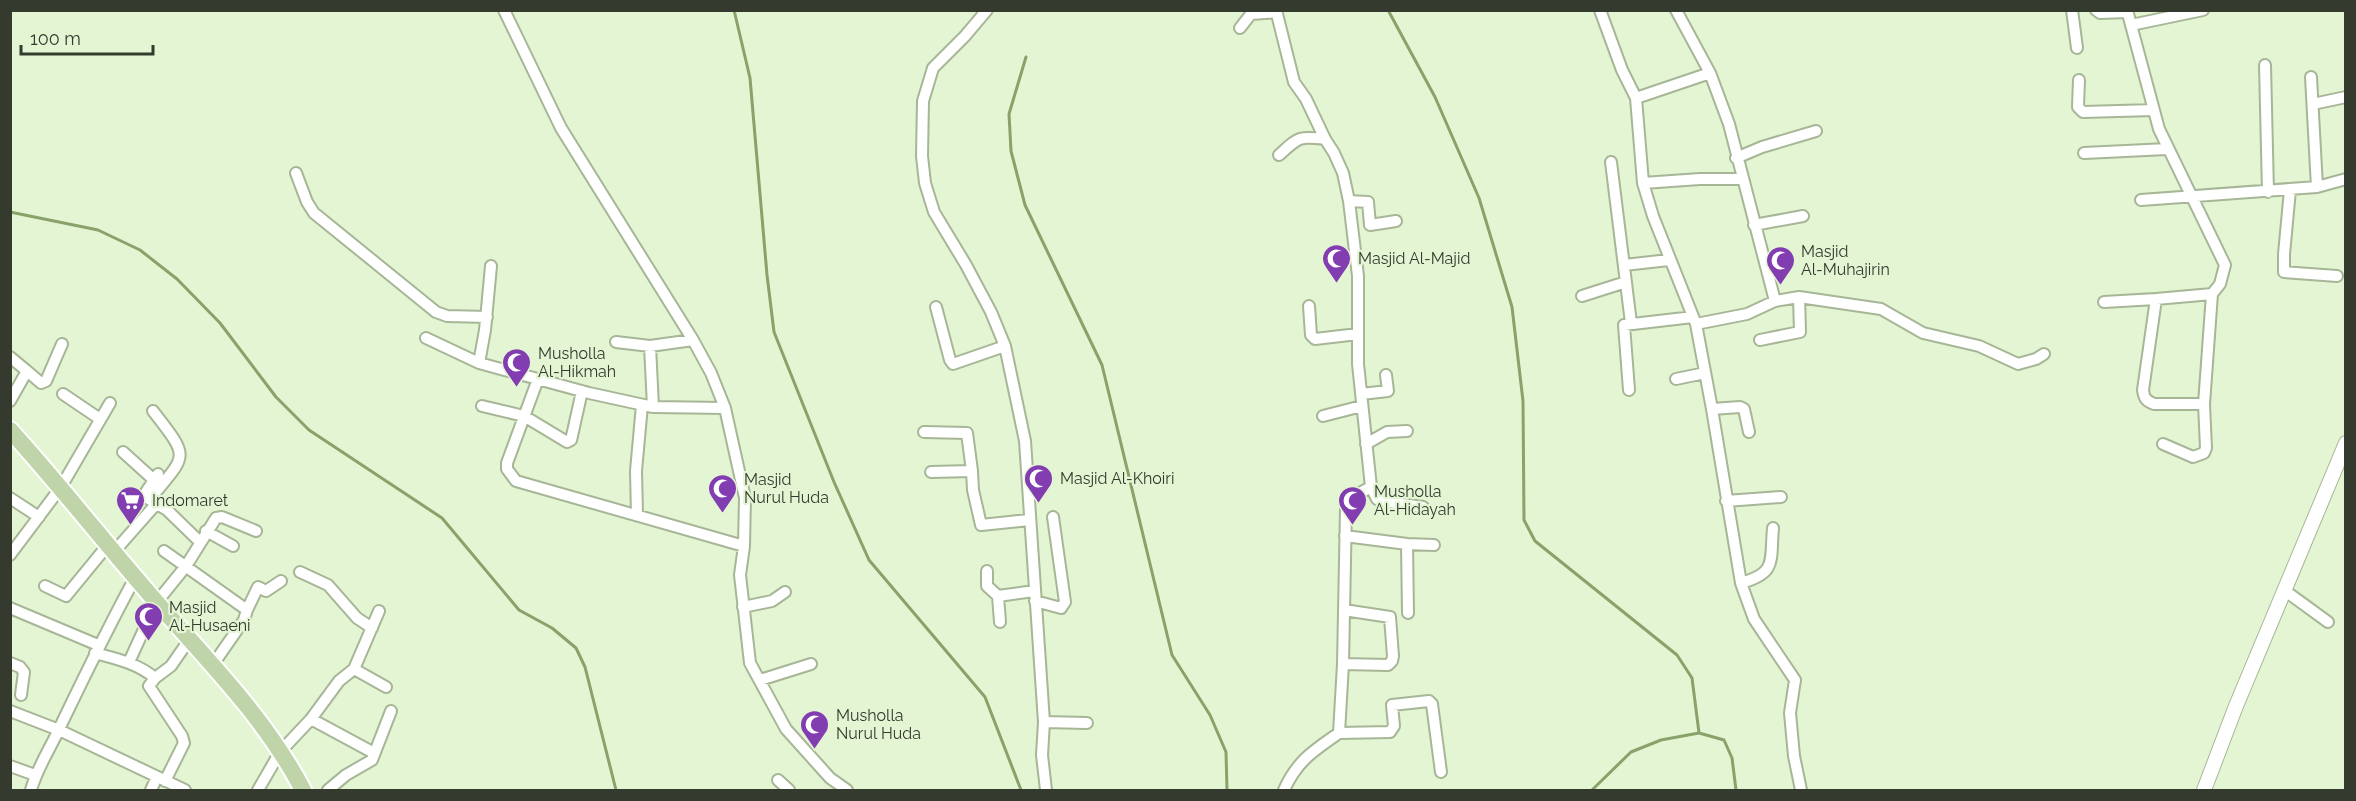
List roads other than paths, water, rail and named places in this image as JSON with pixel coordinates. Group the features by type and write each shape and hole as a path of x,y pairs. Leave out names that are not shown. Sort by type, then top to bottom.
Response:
{"main road":[{"path":"10,430 61,487 156,603 257,716 303,790"}],"street":[{"path":"504,10 561,128 693,340 711,373 725,408 746,498 740,575 750,663 786,729 830,778 847,790"},
{"path":"987,10 933,68 923,101 922,156 925,183 934,212 966,265 1005,346 1025,441 1044,722 1042,755 1046,790"},
{"path":"1600,10 1622,70 1636,98 1643,183 1670,260 1695,321 1741,583 1754,619 1795,680 1790,713 1793,749 1801,790"},
{"path":"1676,10 1710,73 1729,124 1775,301"},
{"path":"2072,10 2078,48"},
{"path":"2096,10 2100,13 2127,11 2154,110 2168,149 2225,265 2220,284 2212,294 2204,404 2206,448 2204,453 2193,457 2163,444"},
{"path":"1240,28 1251,14 1277,11 1292,76 1343,173 1349,201 1358,276 1358,364 1371,487 1377,499 1381,501 1424,507"},
{"path":"2131,25 2201,11"},
{"path":"2265,65 2268,192"},
{"path":"1636,98 1710,73"},
{"path":"2311,77 2317,187"},
{"path":"2079,80 2078,107 2084,112 2154,110"},
{"path":"2313,104 2346,97"},
{"path":"1736,158 1762,147 1816,131"},
{"path":"1279,155 1297,139 1304,137 1325,139"},
{"path":"2084,153 2168,149"},
{"path":"1611,162 1631,323"},
{"path":"296,173 307,202 314,213 436,312 447,316 487,316"},
{"path":"1643,183 1742,179"},
{"path":"2141,200 2290,190 2317,187 2346,179"},
{"path":"2290,190 2284,272 2337,276"},
{"path":"1349,201 1368,202 1370,225 1396,221"},
{"path":"1754,225 1803,216"},
{"path":"1624,265 1670,260"},
{"path":"479,363 487,316 491,266"},
{"path":"1582,296 1626,282"},
{"path":"2104,302 2212,294"},
{"path":"1760,340 1800,332 1799,297"},
{"path":"1629,390 1624,325 1695,321 1747,314 1775,301 1799,297 1881,309 1923,333 1968,342 1996,352 2013,362 2024,363 2044,354"},
{"path":"2156,299 2143,390 2144,397 2154,404 2204,404"},
{"path":"1310,306 1311,335 1315,339 1358,334"},
{"path":"936,307 953,364 1005,346"},
{"path":"426,338 479,363 582,391 647,406 725,408"},
{"path":"616,342 650,346 693,340"},
{"path":"10,357 41,383 44,383 62,344"},
{"path":"637,515 636,471 647,406 650,346"},
{"path":"10,401 27,371"},
{"path":"1676,379 1705,373"},
{"path":"1361,393 1386,393 1388,389 1386,375"},
{"path":"538,379 507,463 507,470 516,481 744,546"},
{"path":"482,406 524,416 567,442 571,441 582,391"},
{"path":"63,394 100,419"},
{"path":"10,555 61,487 110,403"},
{"path":"1323,416 1362,406"},
{"path":"1712,408 1740,407 1744,409 1749,432"},
{"path":"45,586 66,596 153,501 176,468 181,455 178,444 153,411"},
{"path":"1366,444 1387,432 1407,431"},
{"path":"924,432 967,433 973,490 981,525 1029,520"},
{"path":"2204,790 2346,443"},
{"path":"123,452 156,477 146,492 153,501 167,510 200,542"},
{"path":"931,472 972,471"},
{"path":"1339,733 1343,664 1345,536 1349,502 1371,487"},
{"path":"1726,501 1781,497"},
{"path":"10,498 39,517"},
{"path":"129,662 156,603 186,566 216,518 222,517 256,531"},
{"path":"987,571 987,586 998,596 1035,596 1061,608 1065,602 1053,518"},
{"path":"1741,583 1765,574 1770,565 1773,528"},
{"path":"206,531 233,546"},
{"path":"1345,536 1434,545"},
{"path":"1407,544 1408,613"},
{"path":"164,551 246,610"},
{"path":"300,572 328,585 357,618 372,628"},
{"path":"31,790 35,775 135,578"},
{"path":"212,666 239,627 258,587 266,591 280,581"},
{"path":"2284,590 2328,622"},
{"path":"742,608 772,601 785,592"},
{"path":"998,596 1000,622"},
{"path":"10,608 144,669 155,678"},
{"path":"258,790 280,752 311,719 339,681 354,669 379,610"},
{"path":"1343,664 1388,665 1393,656 1390,617 1344,610"},
{"path":"151,790 161,779 184,743 182,736 149,686 155,678 171,666 189,640"},
{"path":"10,663 20,667 24,672 21,695"},
{"path":"760,680 811,664"},
{"path":"354,669 386,687"},
{"path":"1284,790 1291,774 1302,760 1339,733 1390,732 1394,726 1392,705 1429,701 1432,704 1441,772"},
{"path":"10,711 59,730 185,790"},
{"path":"328,790 346,775 372,760 391,711"},
{"path":"311,719 374,753"},
{"path":"1044,722 1087,723"},
{"path":"10,766 35,775"},
{"path":"778,780 789,790"}],"waterway":[{"path":"734,10 750,78 774,332 834,482 869,560 985,697 1021,790"},
{"path":"1388,10 1435,97 1479,198 1512,307 1523,401 1524,520 1535,541 1677,655 1692,678 1699,733"},
{"path":"1026,57 1009,114 1011,151 1025,205 1102,365 1172,655 1210,715 1226,752 1227,790"},
{"path":"10,212 98,230 140,250 177,279 220,323 276,397 309,430 442,518 519,610 552,628 576,648 585,667 616,790"},
{"path":"1592,790 1631,752 1661,740 1699,733 1724,740 1732,758 1736,790"}],"place":[{"name":"Masjid Al-Majid","path":"1337,284"},
{"name":"Masjid Al-Muhajirin","path":"1780,286"},
{"name":"Musholla Al-Hikmah","path":"517,388"},
{"name":"Masjid Al-Khoiri","path":"1039,504"},
{"name":"Masjid Nurul Huda","path":"723,514"},
{"name":"Indomaret","path":"131,526"},
{"name":"Musholla Al-Hidayah","path":"1353,526"},
{"name":"Masjid Al-Husaeni","path":"148,642"},
{"name":"Musholla Nurul Huda","path":"815,750"}]}
